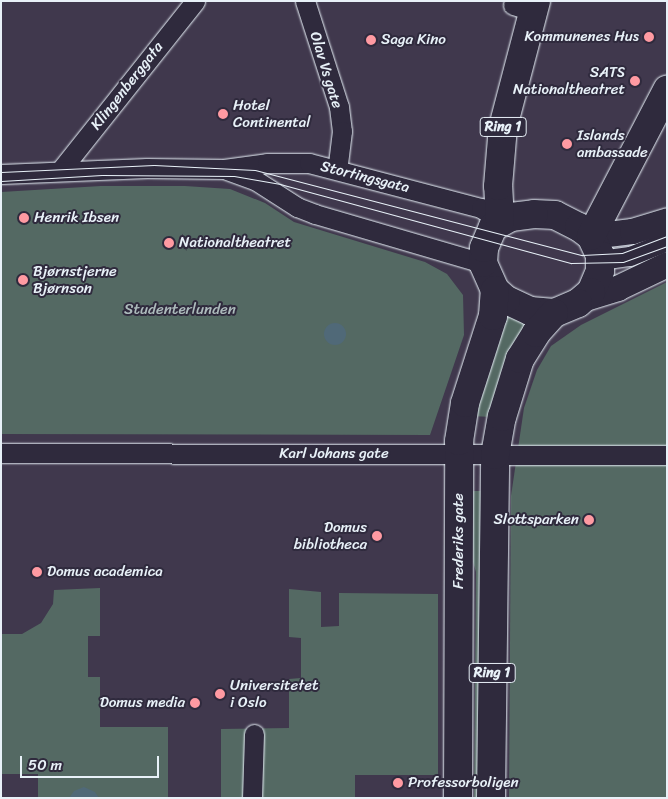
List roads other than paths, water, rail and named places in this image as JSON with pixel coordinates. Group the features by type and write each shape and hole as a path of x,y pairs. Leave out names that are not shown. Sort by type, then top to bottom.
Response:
{"highway":[{"name":"Ring 1","path":"500,221 498,186 503,127 527,6"},
{"path":"585,298 598,279 595,248 667,90"},
{"path":"483,263 489,232 500,221 534,214 556,215 595,248"},
{"name":"Ring 1","path":"483,263 495,290"},
{"path":"495,290 519,307 542,314 554,313"},
{"name":"Frederiks gate","path":"458,798 458,454 461,418 493,316 495,290"},
{"name":"Ring 1","path":"492,798 495,455 502,417 520,359 536,333 554,313 585,298"}],"main road":[{"path":"595,248 632,231 667,220"},
{"path":"585,298 617,288 667,264"}],"street":[{"name":"Klingenberggata","path":"60,171 195,1"},
{"name":"Olav Vs gate","path":"305,1 339,107 342,130 337,170"},
{"name":"Stortingsgata","path":"1,174 60,171 224,169 290,162 337,170 481,208 500,221"},
{"name":"Stortingsgata","path":"224,169 255,180 297,207 315,214 483,263"},
{"path":"595,248 630,256 667,241"},
{"name":"Karl Johans gate","path":"1,453 667,455"},
{"path":"252,798 254,734"}],"water":[{"path":"335,323 343,326 346,334 343,342 335,345 327,342 324,334 327,326"},
{"path":"84,787 95,792 99,798 69,798 74,791"}],"tram line":[{"path":"1,172 154,165 255,170 582,255 622,253 667,236"},
{"path":"1,181 102,175 234,176 280,184 571,263 623,262 667,246"}],"place":[{"name":"Kommunenes Hus","path":"649,37"},
{"name":"Saga Kino","path":"371,40"},
{"name":"SATS Nationaltheatret","path":"635,81"},
{"name":"Hotel Continental","path":"223,114"},
{"name":"Islands ambassade","path":"567,144"},
{"name":"Henrik Ibsen","path":"24,218"},
{"name":"Nationaltheatret","path":"169,243"},
{"name":"Bjørnstjerne Bjørnson","path":"23,280"},
{"name":"Slottsparken","path":"589,520"},
{"name":"Domus bibliotheca","path":"377,536"},
{"name":"Domus academica","path":"37,572"},
{"name":"Universitetet i Oslo","path":"220,694"},
{"name":"Domus media","path":"195,703"},
{"name":"Professorboligen","path":"398,783"}],"park label":[{"name":"Studenterlunden","path":"180,310"}]}
